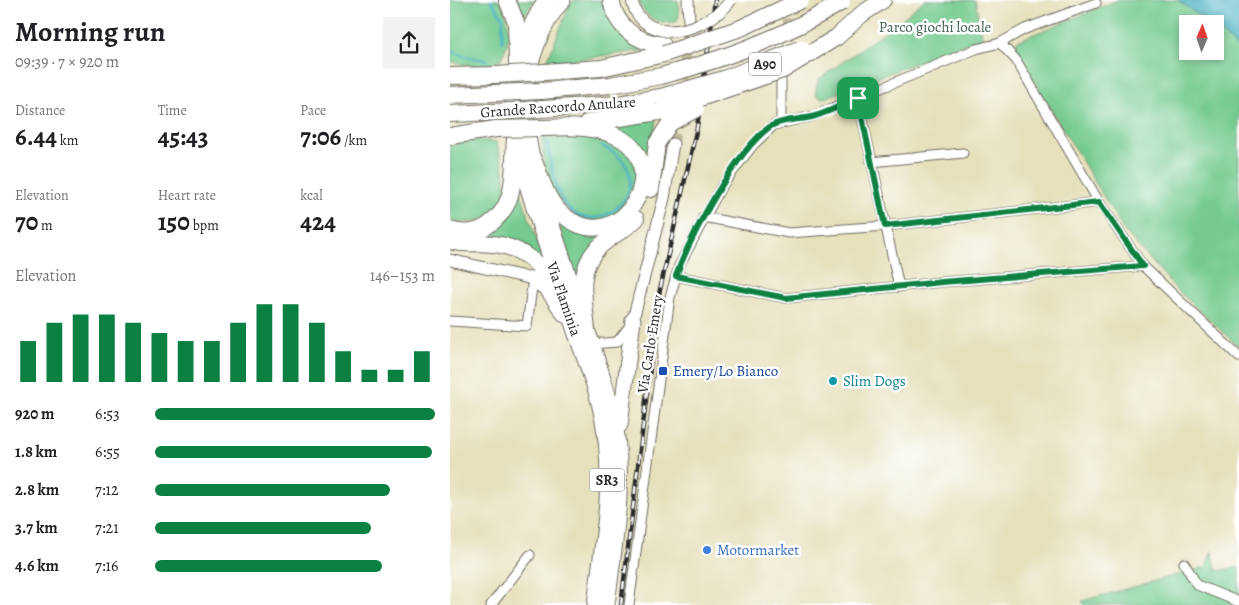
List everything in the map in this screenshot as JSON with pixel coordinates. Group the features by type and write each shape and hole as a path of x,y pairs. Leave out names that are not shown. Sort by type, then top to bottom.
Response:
{"highway":[{"path":"508,0 516,22 517,63"},
{"name":"Via Flaminia","path":"546,0 527,34 517,63 512,109 522,139 529,194 599,404 606,436 606,517 595,605"},
{"name":"Via Flaminia","path":"522,139 532,63 548,24 564,0"},
{"path":"611,0 617,19 625,29 644,41 664,44 715,39 765,18 801,0"},
{"path":"765,18 787,0"},
{"name":"Grande Raccordo Anulare","path":"450,95 602,86 661,76 720,60 767,42 845,0"},
{"name":"Grande Raccordo Anulare","path":"450,114 619,104 660,104 775,60 818,41 883,1"},
{"path":"590,338 583,286 586,266 598,248 631,224 646,205 665,144 667,126 680,117 774,77 827,44 849,28 862,14"},
{"path":"450,76 601,68 664,44"},
{"path":"450,66 494,75"},
{"path":"565,127 660,104 689,103 774,77"},
{"path":"450,129 495,130 565,127 608,132 621,138 632,148 639,160 642,181 638,198 630,212 617,221 603,226 576,223 562,214 548,198 533,159"},
{"path":"450,136 495,130"},
{"path":"450,230 466,232 479,230 504,212 513,188 522,139"},
{"name":"SR3","path":"522,139 533,159"},
{"name":"Via Flaminia","path":"533,159 544,200 610,402 618,448 618,506 607,605"},
{"path":"450,241 494,244 522,253 546,272 565,302"},
{"path":"534,279 547,289 572,323"},
{"path":"618,448 633,320"}],"street":[{"path":"632,0 635,11 642,21 664,44 685,30 720,12 731,0"},
{"path":"688,0 689,21"},
{"path":"774,77 781,122 813,116 976,49 1000,43 1026,29 1096,3"},
{"path":"1000,43 1016,60 1099,202 1143,266 1239,357"},
{"path":"858,98 899,287"},
{"name":"Via Carlo Emery","path":"629,605 662,353 676,276 703,218 720,187 739,161 767,130 781,122"},
{"path":"590,338 617,342 624,335 633,320 664,198 665,144"},
{"path":"871,162 963,153"},
{"path":"703,218 789,233 885,226 1099,202"},
{"path":"450,260 534,279 527,326 450,321"},
{"path":"676,276 786,298 1143,266"},
{"path":"491,605 530,556"},
{"path":"1184,563 1197,584 1239,602"}],"green space":[{"path":"450,0 500,0 509,30 507,44 500,60 495,63 476,65 450,61"},
{"path":"511,0 534,0 520,22"},
{"path":"574,0 605,0 619,29 629,40 645,50 582,59 547,61 570,4"},
{"path":"639,0 678,0 679,16 676,22 658,21 644,11"},
{"name":"Parco giochi locale","path":"924,0 975,0 983,40 962,45 827,97 821,98 816,95 819,79 900,21"},
{"path":"1118,0 1178,0 1198,15 1179,15 1179,60 1224,60 1224,35 1239,49 1239,347 1177,290 1123,229 1015,49 1017,41"},
{"path":"656,119 650,174 606,126"},
{"path":"606,135 633,156 638,181 615,218 595,221 580,218 569,211 561,202 549,177 542,138"},
{"path":"478,140 496,142 505,178 503,199 494,212 481,220 457,222 450,220 450,145"},
{"path":"520,191 545,264 475,238 511,212"},
{"path":"557,216 576,230 590,234 613,233 576,280"},
{"path":"1212,551 1217,571 1239,567 1239,605 1084,605 1082,601 1206,567"}],"water":[{"path":"1178,0 1239,0 1239,49 1224,35 1224,15 1198,15"}],"waterway":[{"path":"491,0 503,18 502,42"},
{"path":"450,51 467,57 487,60"},
{"path":"546,140 555,180 564,203 578,215 593,218 608,214 621,204 629,190 630,175 621,160 602,146"}],"tunnel":[{"path":"785,5 789,32 786,57"},
{"path":"682,96 689,21"},
{"path":"673,144 679,114"}],"railway":[{"path":"621,605 659,294 697,127 715,0"}],"place":[{"name":"Emery/Lo Bianco","path":"663,371"},
{"name":"Slim Dogs","path":"833,381"},
{"name":"Motormarket","path":"707,550"}],"route":[{"path":"858,98 885,226 1099,202 1143,266 942,282 786,298 676,276 679,266 720,187 753,144 767,130 781,122 813,116 858,98"}]}
